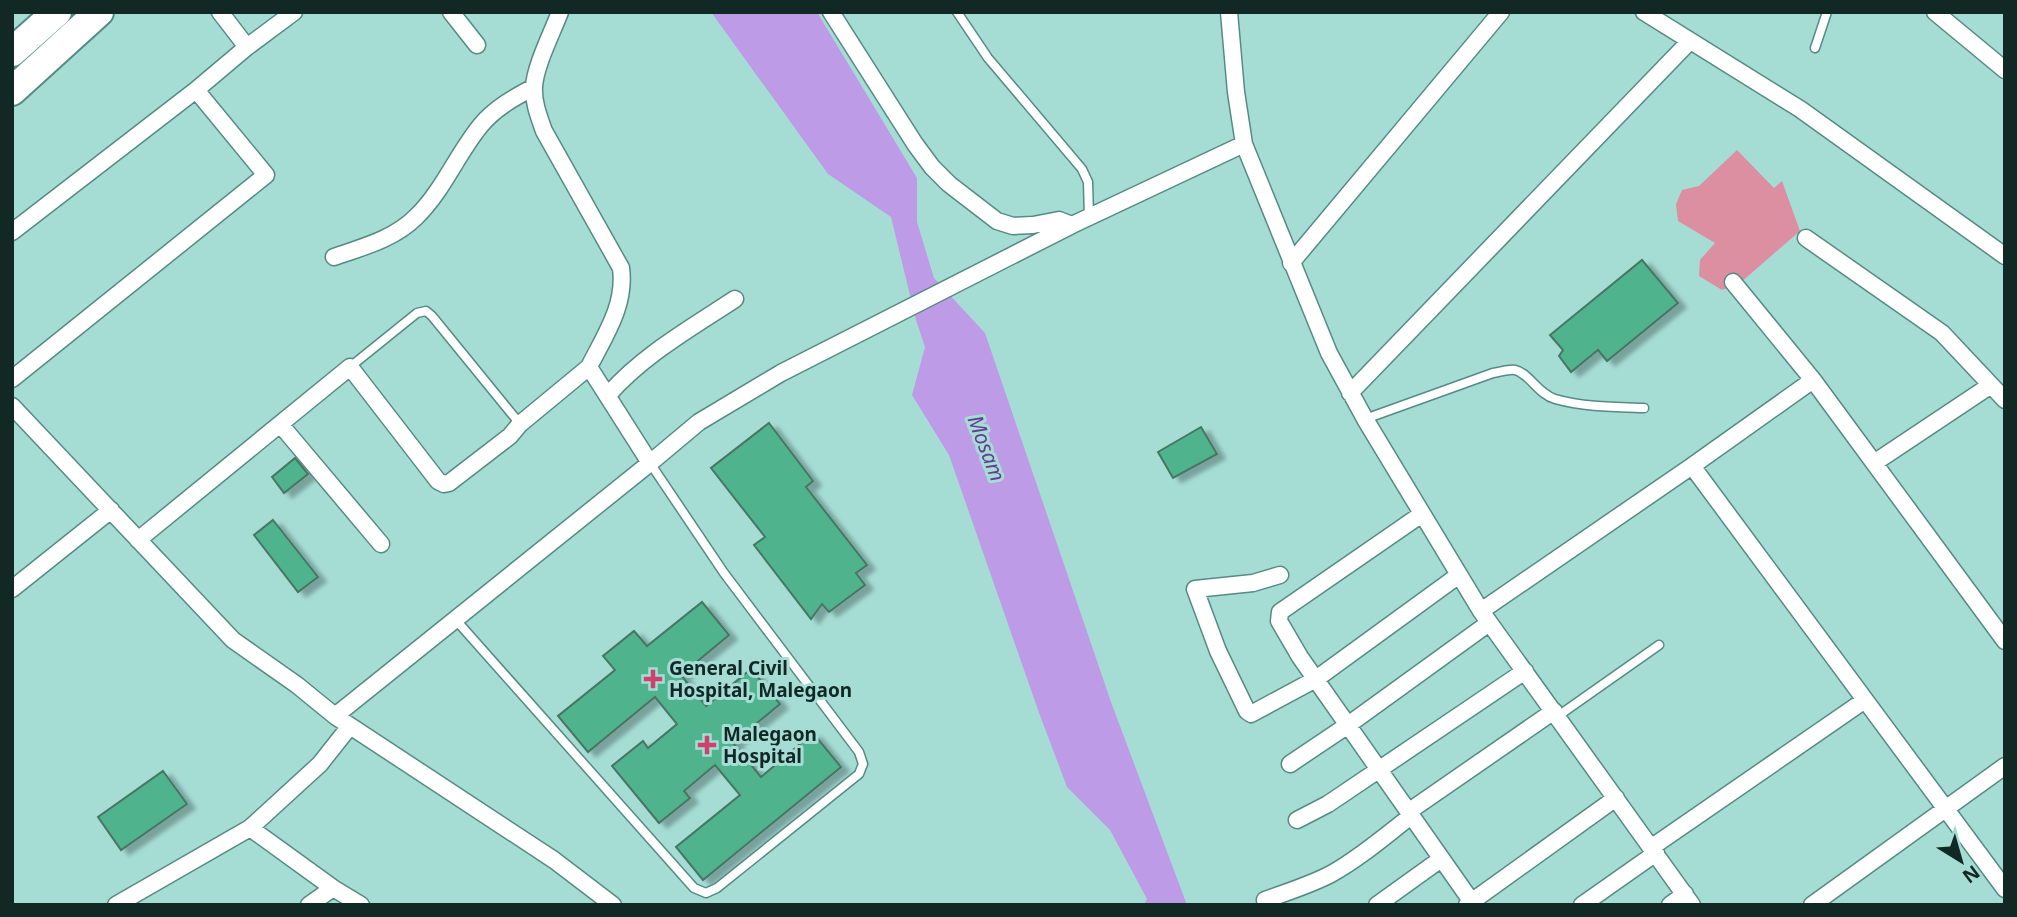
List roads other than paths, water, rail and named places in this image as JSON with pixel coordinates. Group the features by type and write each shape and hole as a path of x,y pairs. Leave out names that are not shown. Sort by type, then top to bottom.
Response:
{"highway":[{"path":"12,52 57,12"},
{"path":"12,91 99,12"}],"street":[{"path":"220,12 247,47"},
{"path":"12,232 294,12"},
{"path":"451,12 477,45"},
{"path":"138,540 351,367 438,481 444,484 449,483 510,436 520,424 589,367 620,303 623,282 621,268 544,131 536,111 534,87 559,12"},
{"path":"831,12 915,144 949,184 997,221 1013,226 1059,220 1072,225"},
{"path":"1229,12 1244,144 1329,354 1365,419 1485,617 1689,900 1670,905"},
{"path":"1291,263 1501,12"},
{"path":"1644,12 1800,109 2005,256"},
{"path":"1935,12 2005,70"},
{"path":"1350,393 1690,41"},
{"path":"334,257 391,236 415,219 482,125 498,108 534,87"},
{"path":"12,379 267,175 196,90"},
{"path":"335,716 699,422 781,373 1072,225 1244,144"},
{"path":"1806,238 1942,333 2005,400"},
{"path":"1733,282 1813,380 2003,636"},
{"path":"608,395 642,360 735,299"},
{"path":"589,367 650,463"},
{"path":"1290,764 1348,725 1485,617 1813,380"},
{"path":"1874,463 1991,385"},
{"path":"12,406 233,640 297,685 335,716 543,852 613,905"},
{"path":"280,424 381,544"},
{"path":"1692,466 2005,889"},
{"path":"12,589 111,510"},
{"path":"1422,514 1280,612 1279,621 1316,679 1471,904 1616,798"},
{"path":"1280,575 1253,583 1197,588 1195,592 1218,651 1248,713 1251,714 1316,679 1459,575"},
{"path":"1297,820 1328,804 1525,671"},
{"path":"1582,905 1865,699"},
{"path":"1265,900 1307,885 1356,858 1410,814 1556,714"},
{"path":"116,905 250,828 320,764 350,726"},
{"path":"1812,905 2005,766"},
{"path":"250,828 361,905"},
{"path":"1377,905 1441,859"},
{"path":"309,905 333,888"}],"lane":[{"path":"957,12 988,58 1082,169 1088,182 1089,217"},
{"path":"1815,48 1827,12"},
{"path":"351,367 417,313 426,311 520,424"},
{"path":"1365,419 1493,373 1512,369 1552,398 1592,406 1644,408"},
{"path":"455,619 694,888 706,893 717,888 761,853 859,774 863,764 859,752 724,573 650,463"},
{"path":"1556,714 1659,645"}],"water":[{"name":"Mosam","path":"711,12 817,12 917,178 917,222 934,278 985,333 1111,702 1187,905 1144,905 1147,899 1110,830 1067,787 949,455 912,395 925,347 891,217 828,174"}],"place":[{"name":"General Civil Hospital, Malegaon","path":"653,679"},
{"name":"Malegaon Hospital","path":"707,745"}]}
